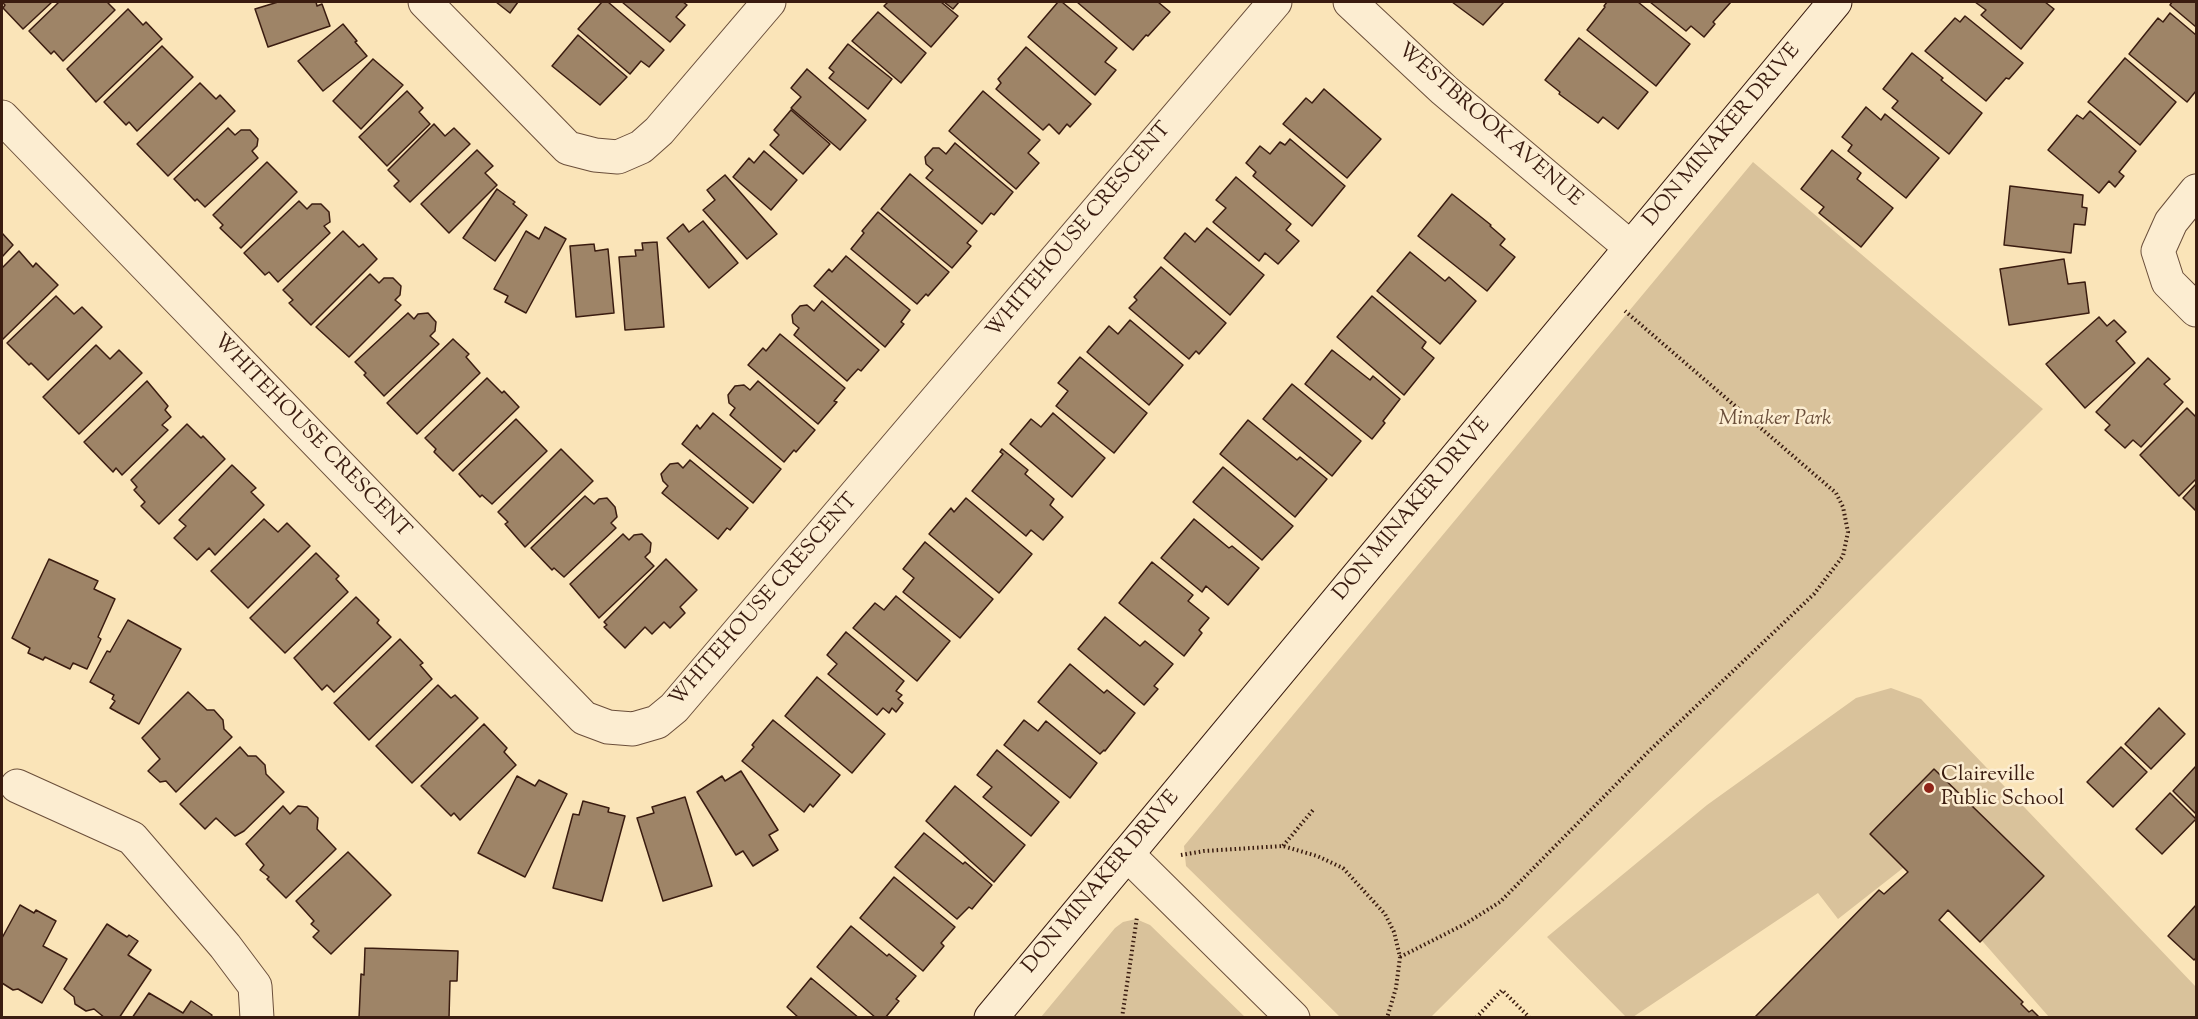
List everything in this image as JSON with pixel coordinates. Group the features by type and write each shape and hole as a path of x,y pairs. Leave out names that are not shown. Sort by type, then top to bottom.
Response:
{"street":[{"path":"425,2 568,148 595,155 618,157 641,147 659,131 769,2"},
{"name":"WHITEHOUSE CRESCENT","path":"2,117 584,718 608,727 633,729 657,722 674,708 1275,2"},
{"name":"WESTBROOK AVENUE","path":"1350,2 1444,90 1630,247"},
{"name":"DON MINAKER DRIVE","path":"991,1017 1835,2"},
{"path":"2196,191 2171,222 2158,251 2168,282 2196,310"},
{"path":"17,786 132,838 225,946 255,986 258,1017"},
{"path":"1127,854 1293,1017"}],"path":[{"path":"1400,957 1465,924 1500,902 1648,752 1814,594 1843,556 1848,532 1844,507 1836,493 1625,311"},
{"path":"1283,846 1313,810"},
{"path":"1182,855 1204,851 1283,846 1317,856 1343,868 1385,914 1394,932 1400,957 1396,988 1387,1017"},
{"path":"1122,1017 1137,917"},
{"path":"1476,1017 1502,990 1530,1017"}],"green space":[{"name":"Minaker Park","path":"1753,162 2043,409 1431,1017 1340,1017 1186,866 1184,846"},
{"path":"1891,688 1921,699 2196,987 2196,1017 2049,1017 1912,861 1838,919 1818,893 1633,1017 1626,1017 1547,937 1707,805 1856,698"},
{"path":"1136,919 1150,925 1245,1017 1041,1017 1115,928 1123,922"}],"building":[{"path":"2,2 52,2 23,29 3,8 5,5"},
{"path":"59,2 110,2 108,3 115,10 63,61 54,51 51,54 29,31"},
{"path":"278,2 316,2 317,6 322,4 330,26 268,47 255,9"},
{"path":"496,2 518,2 510,13"},
{"path":"602,2 608,2 664,50 649,67 641,61 630,74 578,29"},
{"path":"622,2 683,2 687,5 676,17 685,25 670,42"},
{"path":"888,2 941,2 958,16 931,47 884,6"},
{"path":"944,2 959,2 953,9"},
{"path":"1058,2 1062,2 1117,48 1105,62 1116,70 1095,95 1028,37"},
{"path":"1077,2 1158,2 1170,12 1133,50"},
{"path":"1452,2 1504,2 1483,25"},
{"path":"1607,2 1638,2 1690,44 1656,86 1587,30"},
{"path":"1650,2 1731,2 1713,22 1715,24 1704,37 1691,26 1686,31"},
{"path":"1975,2 2045,2 2054,9 2021,49 1981,15 1986,10"},
{"path":"2172,2 2196,2 2196,27 2170,5"},
{"path":"128,9 143,25 146,22 162,39 96,102 67,69"},
{"path":"878,12 926,53 901,83 852,41"},
{"path":"2170,13 2196,35 2196,91 2187,102 2129,54 2158,18 2163,22"},
{"path":"1965,16 2023,63 1986,101 1925,51 1955,18 1960,22"},
{"path":"343,24 367,56 323,91 298,61"},
{"path":"578,35 627,77 600,105 552,66"},
{"path":"1579,38 1648,92 1618,129 1603,117 1598,123 1559,94 1560,92 1545,80"},
{"path":"848,44 892,79 868,109 829,78 834,72 829,68"},
{"path":"162,46 193,77 137,131 129,122 126,125 104,102"},
{"path":"1026,47 1091,104 1070,127 1067,124 1059,134 1049,124 1043,130 996,89 1001,83 998,79"},
{"path":"1912,53 1982,113 1949,154 1892,108 1898,101 1883,89"},
{"path":"2125,58 2176,102 2140,145 2088,102"},
{"path":"373,59 403,85 361,129 333,101"},
{"path":"807,69 866,120 840,150 791,108 801,97 791,88"},
{"path":"200,83 216,99 220,95 235,111 168,176 137,144"},
{"path":"1324,89 1381,139 1347,178 1283,124 1306,98 1312,103"},
{"path":"407,91 423,108 419,112 430,124 387,166 359,137"},
{"path":"983,91 1040,140 1028,153 1039,163 1016,189 949,131"},
{"path":"1866,107 1881,120 1885,114 1939,158 1906,198 1848,151 1852,145 1842,137"},
{"path":"791,110 830,144 803,174 770,145 779,135 774,130"},
{"path":"2090,111 2136,151 2119,172 2124,176 2115,187 2109,181 2099,193 2048,150 2077,115 2083,119"},
{"path":"434,124 445,136 454,128 470,144 410,202 394,186 399,181 388,170"},
{"path":"228,128 235,135 241,130 250,130 258,139 257,146 252,151 258,158 205,207 197,199 195,201 174,179"},
{"path":"1290,139 1345,186 1312,226 1253,176 1256,172 1246,163 1260,146 1270,154 1280,142 1285,145"},
{"path":"955,143 1013,192 994,215 991,213 982,224 926,178 933,170 926,164 925,157 933,148 939,148 946,154"},
{"path":"477,150 493,166 485,173 497,185 449,233 421,204"},
{"path":"1832,150 1861,173 1857,179 1893,208 1861,247 1819,213 1824,207 1801,189"},
{"path":"764,151 797,180 771,210 733,177 749,158 754,163"},
{"path":"267,162 297,192 241,248 220,228 223,225 213,215"},
{"path":"910,174 977,231 967,243 971,246 952,268 881,209"},
{"path":"725,175 777,234 747,259 703,210 715,200 707,190"},
{"path":"1236,177 1291,224 1286,230 1299,241 1278,264 1265,253 1259,261 1213,222 1226,208 1216,200"},
{"path":"2010,186 2083,195 2082,207 2087,208 2085,225 2074,224 2071,253 2004,245"},
{"path":"497,189 515,202 513,204 527,215 495,261 463,238"},
{"path":"1452,194 1505,239 1500,245 1515,257 1487,291 1418,236"},
{"path":"299,201 307,209 312,204 321,204 329,212 330,222 324,226 330,233 278,282 269,272 265,275 244,253"},
{"path":"878,212 949,272 928,296 926,294 917,304 851,249"},
{"path":"703,221 738,263 709,288 667,238 683,224 689,232"},
{"path":"545,227 566,239 526,313 505,302 508,296 494,289 526,231 539,239"},
{"path":"1207,228 1264,275 1230,315 1164,258 1185,233 1195,242"},
{"path":"343,231 359,247 363,244 377,259 311,325 289,303 293,300 283,290"},
{"path":"2,233 13,245 2,257"},
{"path":"657,242 664,327 625,330 619,257 636,256 635,250 643,250 642,243"},
{"path":"594,244 595,251 608,249 614,313 576,317 570,246"},
{"path":"19,251 33,267 36,263 58,285 2,340 2,268"},
{"path":"1410,252 1445,281 1449,277 1476,301 1440,344 1377,291"},
{"path":"846,256 910,310 901,322 904,324 885,347 814,286 829,269 832,272"},
{"path":"2064,259 2068,284 2085,282 2089,313 2009,325 2000,269"},
{"path":"1161,267 1226,323 1199,354 1196,351 1189,359 1129,308 1137,300 1134,297"},
{"path":"370,274 379,283 384,278 393,278 401,286 400,295 395,300 401,305 349,357 316,327"},
{"path":"56,296 74,314 82,307 102,327 48,380 7,343"},
{"path":"1372,296 1426,342 1422,348 1434,358 1404,395 1337,337"},
{"path":"822,301 879,350 861,371 858,369 847,381 794,335 799,328 793,323 792,315 800,306 807,305 814,311"},
{"path":"408,313 414,319 418,314 428,313 436,322 435,331 430,336 439,344 384,396 355,362"},
{"path":"2099,317 2107,326 2114,320 2126,332 2116,341 2135,363 2085,408 2046,364"},
{"path":"1130,320 1183,365 1149,405 1087,352 1109,326 1118,334"},
{"path":"780,334 845,388 834,401 837,402 818,424 748,365 763,348 766,351"},
{"path":"453,339 469,354 466,357 480,373 417,434 387,403"},
{"path":"96,345 110,359 119,350 142,373 79,434 43,397"},
{"path":"1332,350 1370,380 1373,376 1400,399 1372,439 1305,384"},
{"path":"1080,357 1147,413 1114,453 1056,406 1068,391 1058,383"},
{"path":"2148,358 2170,379 2164,384 2183,402 2141,447 2133,440 2125,448 2105,430 2110,425 2096,412"},
{"path":"487,378 519,407 453,471 434,452 436,449 425,438"},
{"path":"147,381 168,406 165,410 171,417 162,425 168,430 122,475 116,468 113,472 84,442"},
{"path":"758,381 815,430 784,462 730,415 735,408 729,403 728,395 735,386 744,385 750,390"},
{"path":"1292,384 1361,441 1332,476 1263,419"},
{"path":"2187,408 2196,417 2196,479 2179,496 2140,455"},
{"path":"713,413 781,469 753,503 682,444 697,425 700,429"},
{"path":"1053,413 1105,458 1072,497 1010,444 1031,419 1041,427"},
{"path":"516,419 547,451 492,504 482,495 480,497 459,474"},
{"path":"1248,420 1297,460 1300,457 1327,479 1295,517 1220,454"},
{"path":"187,424 201,438 203,436 225,459 159,524 141,506 145,502 134,490 137,487 131,480"},
{"path":"561,449 593,481 525,547 505,524 508,522 498,512"},
{"path":"1002,449 1028,470 1025,474 1054,499 1050,505 1063,517 1043,540 1031,530 1026,536 972,491 1003,454 1000,452"},
{"path":"690,460 748,508 730,530 727,528 718,539 662,493 668,486 661,474 670,464 678,463 683,468"},
{"path":"232,465 256,488 251,492 264,505 215,555 209,548 197,560 174,538 186,526 179,520"},
{"path":"1223,467 1293,526 1262,560 1193,502"},
{"path":"2196,484 2196,511 2183,498"},
{"path":"585,496 594,504 599,499 607,498 615,507 617,517 611,523 616,528 564,577 554,568 552,570 531,548"},
{"path":"966,498 1032,554 999,593 929,534 951,508 954,512"},
{"path":"264,519 278,532 287,523 310,546 248,608 211,571"},
{"path":"1194,519 1229,548 1232,546 1259,568 1228,605 1206,586 1202,592 1161,558"},
{"path":"623,534 629,540 634,535 642,534 651,543 650,552 645,557 654,566 599,618 570,584"},
{"path":"925,542 993,599 960,638 903,592 914,578 903,569"},
{"path":"316,553 339,576 336,579 348,592 285,653 250,618"},
{"path":"49,559 98,581 94,589 115,599 98,637 101,639 87,669 73,663 70,669 45,657 43,660 28,653 30,648 12,638"},
{"path":"666,559 697,590 680,607 685,613 670,628 664,622 652,634 645,627 625,648 604,627 607,625 604,622"},
{"path":"1152,562 1193,595 1188,601 1209,618 1199,630 1202,633 1184,656 1119,603"},
{"path":"896,596 950,641 917,681 853,628 875,603 884,610"},
{"path":"356,597 379,620 377,623 391,637 334,692 327,685 322,690 294,658"},
{"path":"1105,617 1140,646 1145,641 1173,664 1154,686 1158,689 1144,705 1078,649"},
{"path":"128,620 181,649 139,724 110,708 115,701 112,699 114,695 90,682"},
{"path":"846,632 904,681 896,691 902,695 898,699 903,703 896,712 892,708 889,713 883,708 877,715 828,674 837,664 827,655"},
{"path":"400,639 423,663 420,665 432,679 369,740 334,703"},
{"path":"1070,664 1104,693 1107,690 1135,713 1105,751 1100,754 1038,702"},
{"path":"817,677 885,734 852,773 785,716"},
{"path":"438,685 451,698 455,695 478,718 412,783 376,746"},
{"path":"188,692 207,710 214,710 223,720 224,729 232,737 176,792 166,781 160,782 148,771 160,759 142,738"},
{"path":"2159,708 2185,734 2151,769 2125,744"},
{"path":"773,720 840,775 813,807 810,804 804,812 742,761"},
{"path":"1024,720 1038,731 1046,721 1097,763 1070,798 1004,745"},
{"path":"484,724 507,748 504,752 516,765 460,820 454,813 451,816 421,786"},
{"path":"240,747 248,756 256,756 265,765 266,774 284,792 244,831 235,836 216,818 205,829 180,804"},
{"path":"2121,747 2147,772 2113,807 2087,782"},
{"path":"997,750 1059,802 1031,836 983,797 992,787 977,775"},
{"path":"2196,766 2196,814 2173,791"},
{"path":"1934,769 2044,876 1980,942 1948,910 1939,920 2023,1002 2021,1004 2029,1012 2032,1010 2040,1018 1754,1018 1879,890 1884,894 1908,872 1870,834"},
{"path":"741,771 778,830 769,835 778,850 753,866 743,851 736,855 697,792 722,776 725,781"},
{"path":"517,776 535,786 539,780 567,794 525,877 478,853"},
{"path":"955,786 1025,845 994,882 926,821"},
{"path":"2170,793 2196,819 2162,854 2136,829"},
{"path":"685,797 712,886 663,901 637,818 654,813 652,807"},
{"path":"583,801 609,808 608,812 625,816 602,901 553,888 573,814 579,815"},
{"path":"283,806 290,814 298,806 307,807 318,818 317,829 336,849 286,898 267,879 269,877 260,870 264,865 246,844"},
{"path":"924,833 963,864 965,862 992,885 972,909 969,907 957,919 895,867"},
{"path":"348,852 391,895 331,954 313,937 319,931 311,924 314,921 296,901"},
{"path":"894,877 955,927 941,943 944,946 923,971 860,918"},
{"path":"20,905 34,913 36,910 56,921 43,946 67,959 42,1003 2,983 2,938"},
{"path":"2196,905 2196,958 2194,960 2168,936"},
{"path":"107,924 138,941 128,955 151,970 119,1018 105,1018 94,1009 86,1011 75,1004 74,997 64,989"},
{"path":"851,926 887,956 889,954 916,976 896,999 899,1001 885,1018 876,1018 817,967"},
{"path":"365,948 458,951 457,981 450,981 449,1018 359,1018"},
{"path":"811,978 859,1018 799,1018 787,1007"},
{"path":"149,993 183,1013 191,1001 212,1015 210,1018 132,1018"}],"place":[{"name":"Claireville Public School","path":"1929,788"}]}
